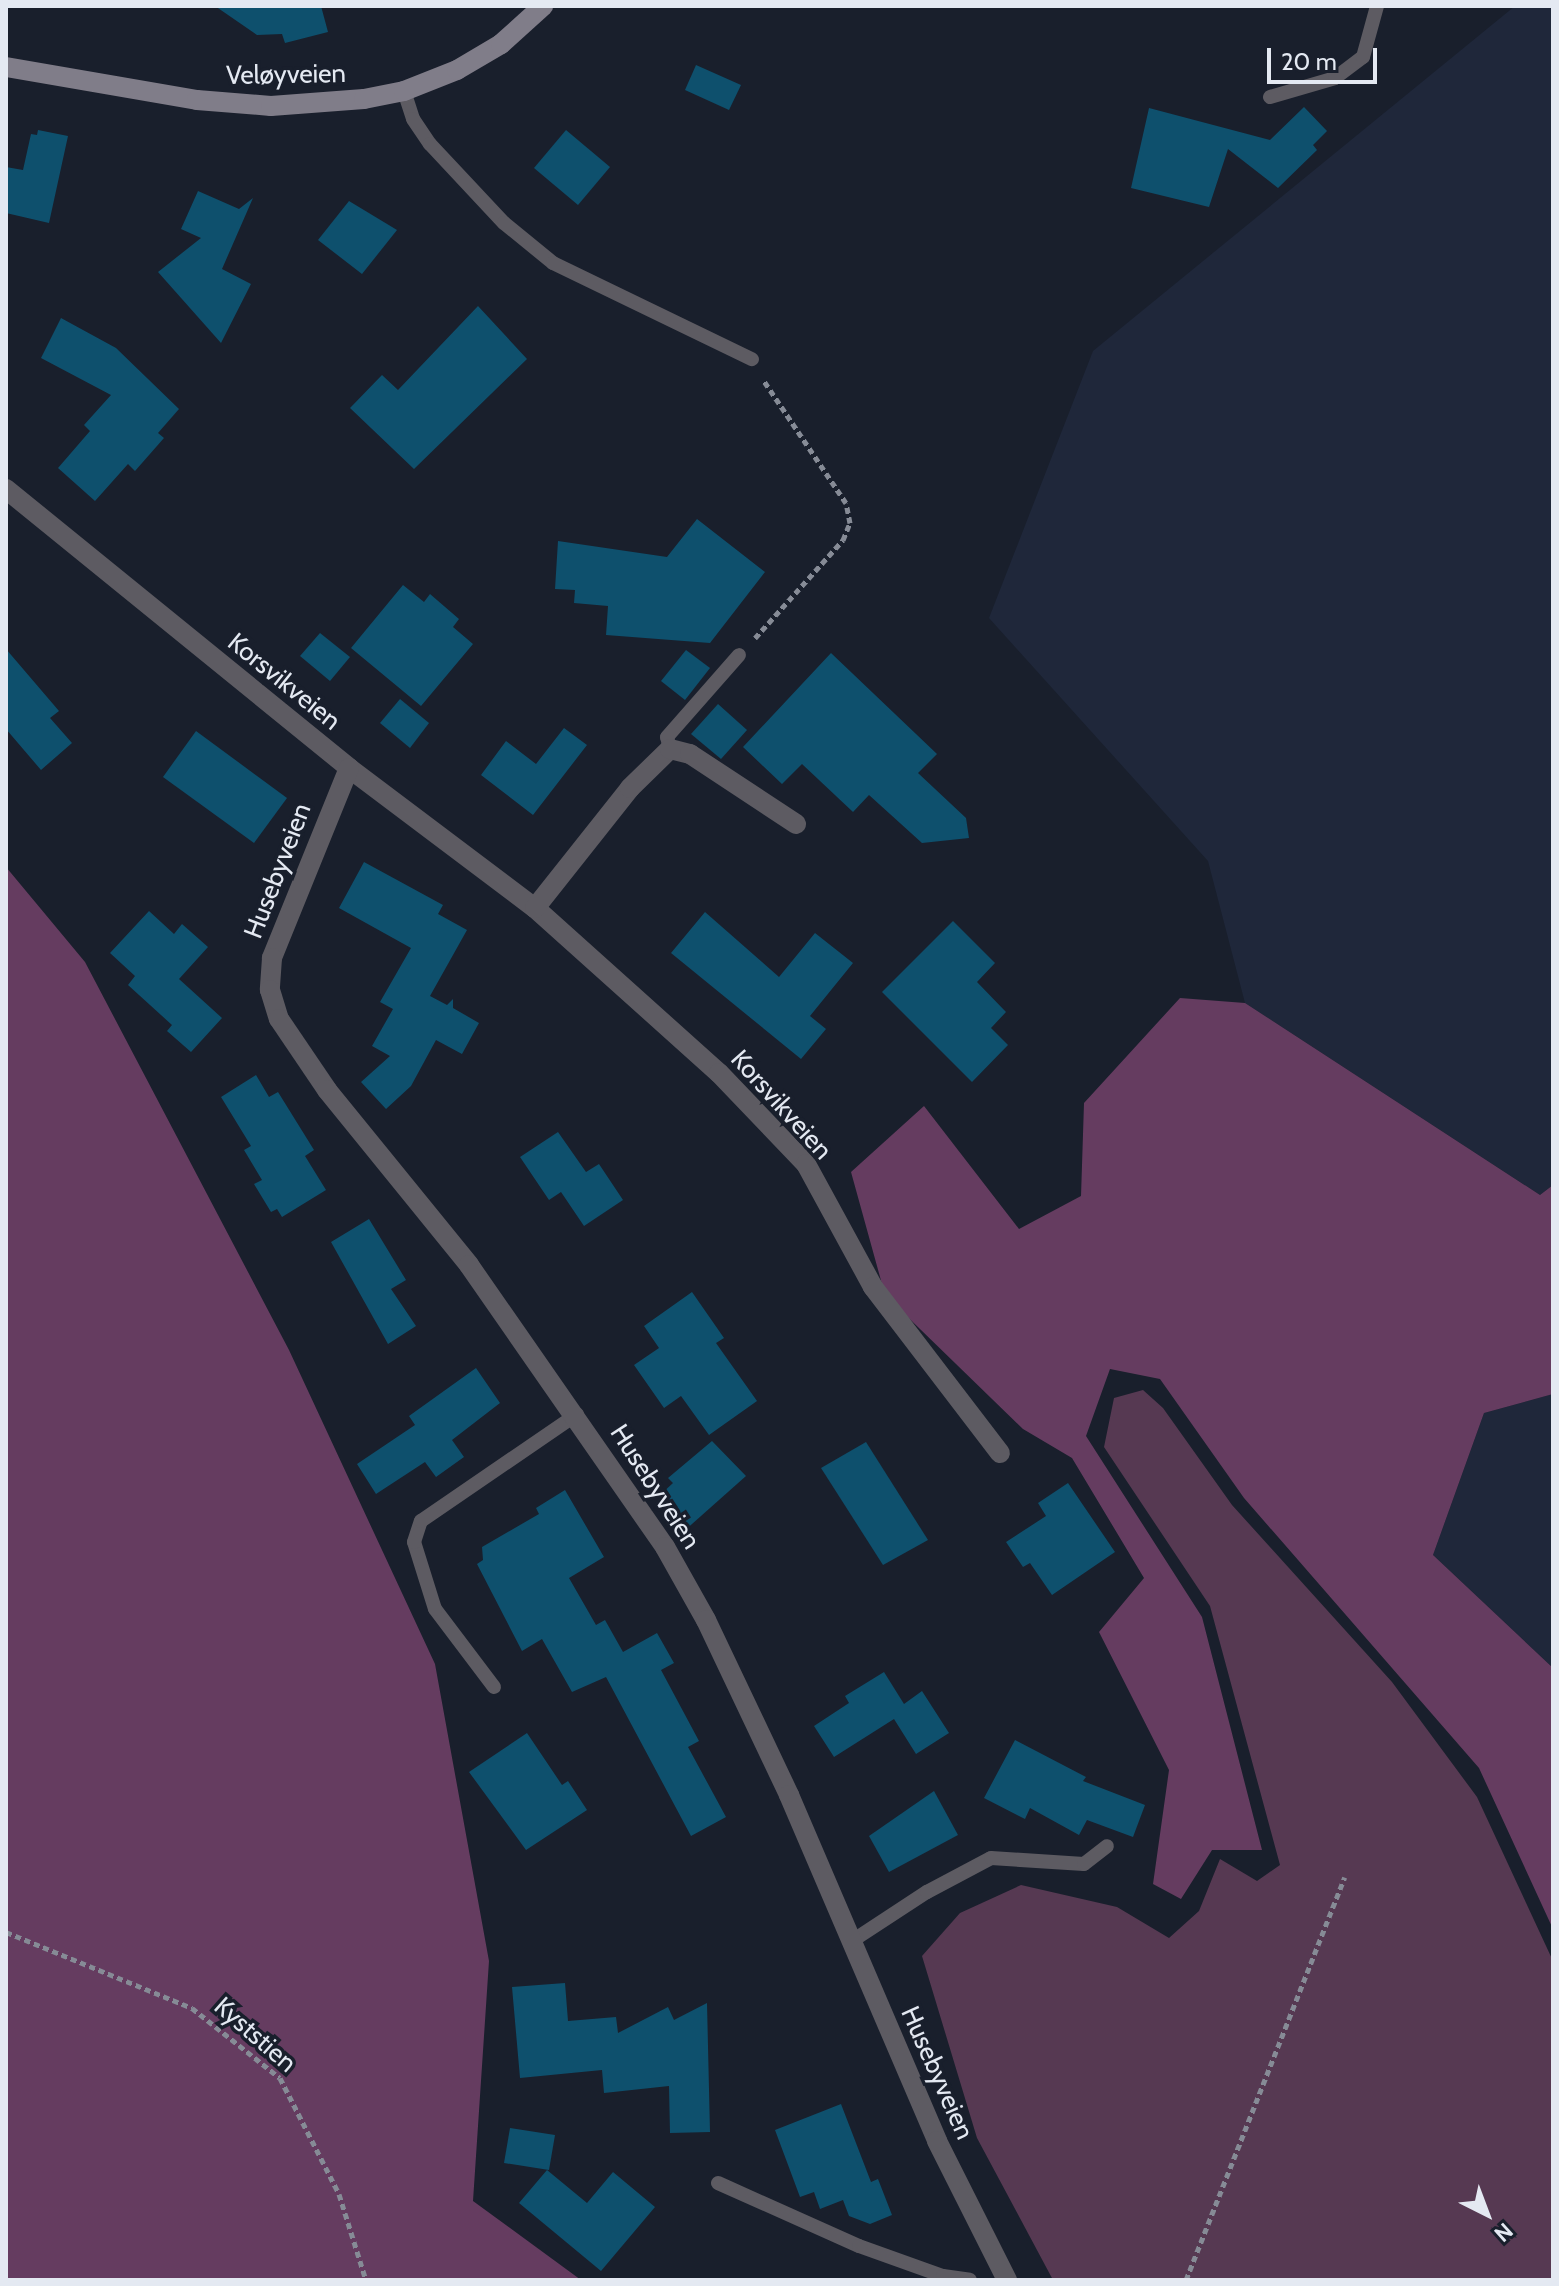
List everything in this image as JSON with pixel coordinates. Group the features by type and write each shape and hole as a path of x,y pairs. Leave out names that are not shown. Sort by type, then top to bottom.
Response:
{"main road":[{"name":"Veløyveien","path":"6,67 197,100 271,106 404,91 501,44 543,6"}],"street":[{"name":"Korsvikveien","path":"6,489 349,768 535,908 719,1073 806,1164 873,1287 1000,1453"},
{"path":"535,908 630,788 670,749 690,754 796,824"},
{"name":"Husebyveien","path":"349,768 272,958 270,990 279,1019 327,1090 469,1265 577,1414 665,1547 706,1620 852,1941 937,2141 1007,2280"}],"lane":[{"path":"1270,97 1335,78 1363,57 1377,6"},
{"path":"404,91 413,119 430,144 504,223 553,263 752,359"},
{"path":"670,749 667,737 739,655"},
{"path":"494,1687 435,1609 414,1542 421,1521 577,1414"},
{"path":"852,1941 927,1892 991,1858 1084,1864 1107,1846"},
{"path":"718,2183 859,2246 943,2276 970,2280"}],"path":[{"path":"739,655 843,540 850,523 846,503 783,417 752,359"},
{"path":"1186,2280 1345,1877"},
{"name":"Kyststien","path":"6,1932 192,2008 280,2078 339,2194 366,2280"}],"shaded area":[{"path":"1515,6 1553,6 1553,1185 1540,1195 1245,1003 1208,861 989,618 1093,351"},
{"path":"6,867 85,962 289,1350 435,1664 489,1961 473,2201 581,2280 6,2280"},
{"path":"1180,998 1245,1003 1540,1195 1553,1185 1553,1394 1484,1413 1433,1555 1553,1668 1553,1929 1479,1768 1244,1498 1160,1379 1110,1369 1086,1436 1202,1617 1262,1850 1212,1850 1181,1899 1153,1884 1169,1770 1099,1632 1144,1578 1072,1458 1023,1429 885,1295 851,1172 924,1106 1019,1229 1081,1196 1084,1103"},
{"path":"1143,1390 1163,1408 1232,1505 1392,1682 1477,1797 1553,1961 1553,2280 1053,2280 977,2138 922,1956 960,1913 1021,1885 1117,1907 1169,1938 1199,1911 1220,1859 1257,1881 1280,1865 1210,1606 1104,1447 1114,1398"},
{"path":"1553,1394 1553,1668 1433,1555 1484,1413"}],"building":[{"path":"215,6 321,6 328,32 285,43 282,34 257,35"},
{"path":"696,65 741,85 729,110 685,90"},
{"path":"1304,107 1327,131 1313,145 1317,150 1278,188 1228,149 1209,207 1131,188 1149,108 1270,140"},
{"path":"38,130 68,136 49,223 6,213 6,167 23,170 31,134 37,135"},
{"path":"566,130 610,167 578,205 534,168"},
{"path":"198,191 239,209 253,198 222,269 251,284 221,343 158,272 201,238 181,229"},
{"path":"349,201 397,230 362,274 318,240"},
{"path":"478,306 527,359 414,469 350,408 382,375 398,390"},
{"path":"61,318 116,348 179,409 158,433 164,438 135,471 128,464 95,501 58,468 90,431 84,425 111,395 41,358"},
{"path":"697,519 765,572 710,643 606,635 608,606 574,603 575,590 555,589 558,541 667,557"},
{"path":"403,585 424,602 430,594 459,619 453,627 473,644 421,706 351,648"},
{"path":"320,633 350,657 330,681 300,656"},
{"path":"6,649 59,711 50,718 72,743 41,770 6,729"},
{"path":"686,650 710,668 685,700 661,681"},
{"path":"831,653 937,754 918,773 966,818 969,838 922,843 869,795 853,812 802,764 782,784 743,747"},
{"path":"400,699 429,723 410,748 380,723"},
{"path":"718,704 747,730 721,759 691,734"},
{"path":"564,728 587,745 533,815 481,775 506,741 536,764"},
{"path":"196,731 287,798 254,843 163,777"},
{"path":"364,862 443,905 438,914 467,930 430,996 447,1005 453,999 453,1008 479,1023 462,1054 436,1040 411,1086 386,1109 361,1082 390,1056 372,1046 393,1009 380,1002 411,948 339,908"},
{"path":"149,911 174,934 182,924 208,947 179,979 222,1018 191,1052 167,1031 172,1025 128,985 135,976 110,953"},
{"path":"705,912 779,977 815,933 853,963 810,1016 826,1029 801,1059 671,953"},
{"path":"953,921 995,963 977,982 1006,1012 991,1028 1008,1045 972,1082 882,992"},
{"path":"256,1075 269,1097 278,1092 314,1150 305,1156 326,1190 282,1217 277,1209 271,1212 254,1184 262,1180 244,1150 251,1146 221,1097"},
{"path":"558,1132 586,1172 599,1164 623,1200 584,1226 561,1192 549,1200 520,1157"},
{"path":"369,1219 406,1280 391,1289 416,1326 388,1344 331,1242"},
{"path":"692,1292 724,1338 716,1343 757,1401 709,1435 681,1396 664,1408 634,1365 659,1348 644,1326"},
{"path":"476,1368 500,1403 452,1440 464,1457 436,1477 425,1462 376,1494 357,1464 415,1425 409,1416"},
{"path":"712,1441 746,1476 683,1532 660,1495 673,1483 668,1478"},
{"path":"866,1442 928,1540 883,1565 821,1468"},
{"path":"1068,1483 1115,1552 1052,1595 1030,1563 1023,1567 1006,1542 1046,1516 1038,1503"},
{"path":"565,1490 604,1557 569,1578 596,1625 605,1620 623,1652 657,1633 674,1663 661,1670 699,1741 688,1747 726,1817 691,1836 606,1677 572,1692 542,1639 522,1651 477,1564 483,1560 482,1547 539,1514 536,1508"},
{"path":"884,1672 904,1704 922,1691 949,1733 916,1754 894,1719 834,1757 814,1726 849,1703 845,1696"},
{"path":"527,1733 562,1785 568,1781 587,1810 526,1850 469,1772"},
{"path":"1015,1740 1086,1777 1083,1781 1145,1805 1133,1837 1087,1820 1079,1835 1030,1808 1025,1819 984,1798"},
{"path":"934,1791 958,1835 889,1872 869,1836"},
{"path":"565,1983 568,2021 616,2017 618,2033 668,2007 674,2020 707,2003 710,2132 670,2133 669,2086 604,2093 602,2070 520,2078 512,1987"},
{"path":"841,2104 871,2182 878,2179 892,2215 870,2224 849,2216 843,2200 820,2209 814,2192 800,2197 775,2130"},
{"path":"510,2128 555,2135 549,2170 504,2163"},
{"path":"547,2170 587,2203 613,2172 655,2207 601,2271 519,2203"}]}
